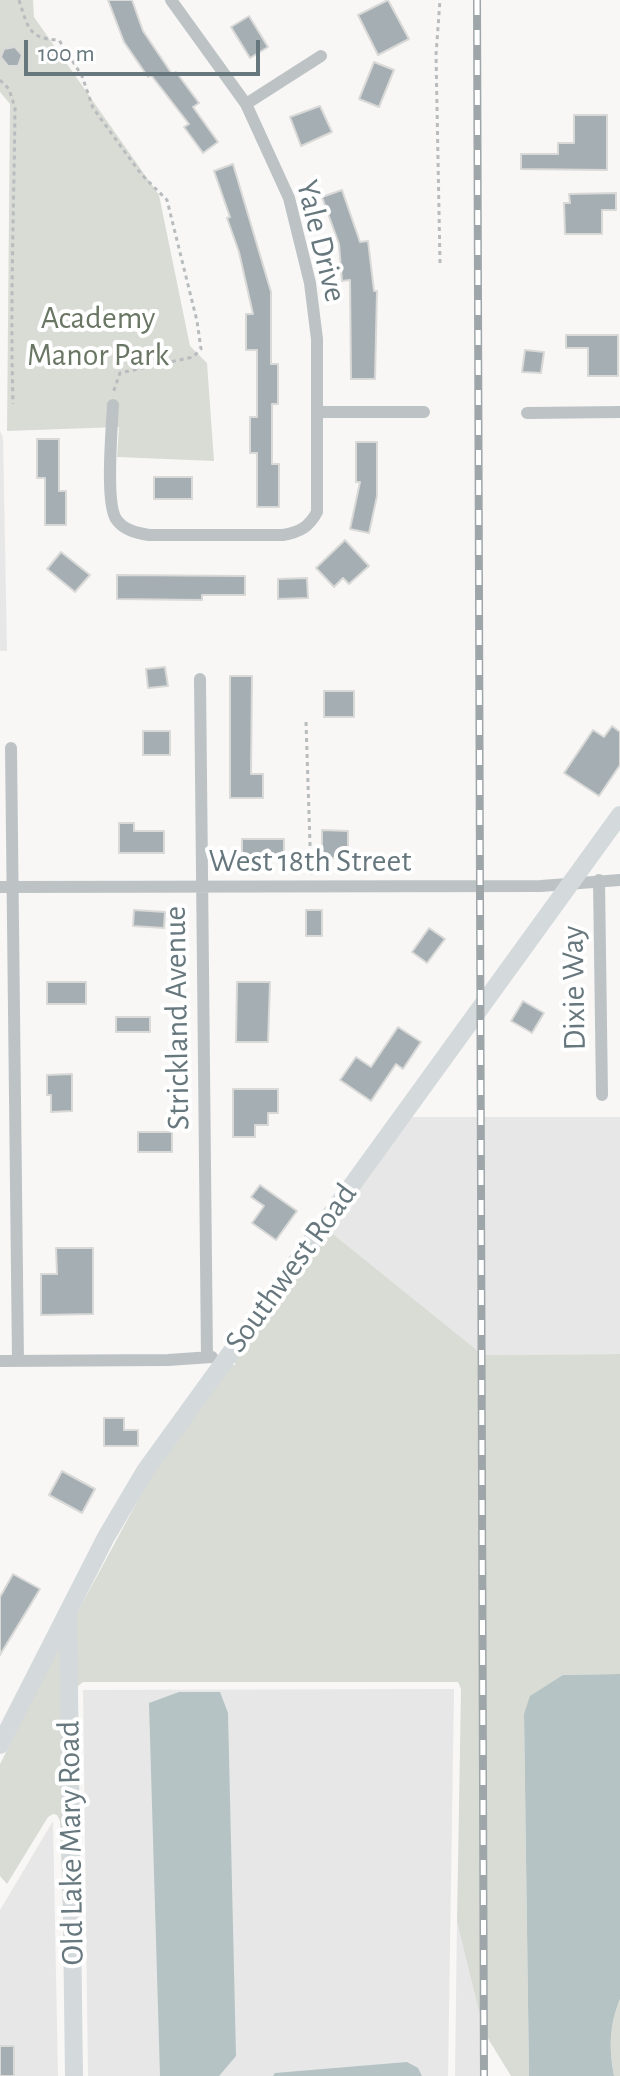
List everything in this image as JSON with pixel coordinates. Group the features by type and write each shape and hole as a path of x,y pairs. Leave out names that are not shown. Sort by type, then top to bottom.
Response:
{"street":[{"name":"Yale Drive","path":"113,405 110,500 113,516 121,526 149,535 283,535 297,532 310,524 317,512 317,339 310,283 289,198 246,104 171,0"},
{"path":"246,104 321,56"},
{"path":"319,412 424,412"},
{"path":"527,413 620,412"},
{"name":"Strickland Avenue","path":"200,679 207,1357"},
{"path":"11,748 6,887 18,1361"},
{"name":"Southwest Road","path":"0,1745 68,1611 145,1471 620,815"},
{"name":"Dixie Way","path":"599,880 602,1095"},
{"name":"West 18th Street","path":"6,887 541,886 620,880"},
{"path":"0,1361 227,1356"},
{"name":"Old Lake Mary Road","path":"68,1611 74,2076"}],"path":[{"path":"19,0 33,34 41,40 59,40 82,76 93,108 141,174 167,200 197,321 201,349 193,357 120,373 113,393 113,405"},
{"path":"440,0 436,55 440,263"},
{"path":"0,80 9,89 15,108 11,333 13,404"},
{"path":"306,722 311,887"}],"shaded area":[{"path":"0,431 3,437 7,651 0,651"},
{"path":"410,1117 620,1117 620,1354 483,1355 328,1230"},
{"path":"620,1674 620,1999 611,2037 614,2076 529,2076 524,1714 530,1696 563,1675"},
{"path":"454,1689 448,2076 88,2076 83,1690"},
{"path":"179,1692 220,1692 228,1713 236,2056 219,2076 160,2076 149,1703"},
{"path":"53,1821 58,2076 0,2076 0,1910"},
{"path":"457,1922 484,2032 484,2076 455,2076"},
{"path":"407,2062 418,2068 422,2076 273,2076 275,2073"}],"green space":[{"name":"Academy Manor Park","path":"0,0 33,0 34,17 159,195 190,346 207,363 214,461 117,457 119,427 7,431 10,104 0,92"},
{"path":"328,1230 483,1355 620,1354 620,1674 563,1675 524,1714 529,2076 511,2076 484,2032 457,1922 461,1689 458,1682 83,1682 77,1687 76,1615 151,1476 231,1365 235,1365 235,1359"},
{"path":"60,1645 64,1939 60,1821 57,1815 48,1817 7,1884 0,1876 0,1764"},
{"path":"620,1999 620,2076 614,2076 611,2037"}],"building":[{"path":"108,0 132,0 143,31 172,74 176,72 199,103 193,107 218,142 203,153 184,127 189,124 151,75 148,77 124,42"},
{"path":"388,0 409,39 378,55 358,15"},
{"path":"249,16 268,47 250,58 231,27"},
{"path":"15,47 22,55 18,66 8,66 1,57 4,49"},
{"path":"374,62 394,70 379,107 359,99"},
{"path":"320,106 332,132 301,146 290,117"},
{"path":"574,115 607,115 607,170 521,169 521,154 558,154 558,143 574,143"},
{"path":"233,164 271,292 271,364 278,364 278,404 272,404 272,464 279,464 279,507 257,507 257,453 250,453 250,417 257,417 257,350 246,350 246,314 253,314 239,252 227,218 230,217 214,171"},
{"path":"342,190 360,242 368,241 374,291 377,291 375,379 351,379 350,280 342,281 339,244 322,197"},
{"path":"616,193 616,210 602,210 602,234 565,234 564,203 570,203 569,194"},
{"path":"566,335 618,335 618,376 588,376 588,348 566,348"},
{"path":"525,350 544,352 541,373 522,372"},
{"path":"37,439 59,439 59,491 66,491 66,525 45,525 45,478 37,478"},
{"path":"356,442 377,442 377,496 369,533 350,529 360,482 356,482"},
{"path":"154,477 192,477 192,499 154,499"},
{"path":"345,540 369,566 349,584 343,578 334,587 316,568"},
{"path":"61,552 90,575 75,592 47,569"},
{"path":"117,575 245,576 245,595 202,595 202,600 117,599"},
{"path":"307,578 308,598 278,599 278,579"},
{"path":"165,667 168,686 148,688 146,669"},
{"path":"230,676 252,676 251,774 263,774 263,798 230,798"},
{"path":"324,691 354,691 354,717 324,717"},
{"path":"612,726 620,732 620,765 599,796 564,773 593,730 604,737"},
{"path":"143,731 170,731 170,755 143,755"},
{"path":"119,823 134,823 134,831 164,831 164,853 119,853"},
{"path":"322,830 348,831 348,858 322,858"},
{"path":"242,839 284,839 284,858 242,858"},
{"path":"134,910 165,912 164,928 133,926"},
{"path":"306,910 322,910 322,936 306,936"},
{"path":"429,928 445,939 427,963 412,952"},
{"path":"47,982 86,982 86,1004 47,1004"},
{"path":"237,982 270,982 268,1042 236,1042"},
{"path":"523,1001 544,1013 532,1033 511,1021"},
{"path":"116,1017 150,1017 150,1032 116,1032"},
{"path":"398,1027 421,1042 403,1069 396,1064 371,1101 340,1080 356,1057 371,1067"},
{"path":"72,1074 72,1111 51,1112 47,1075"},
{"path":"233,1089 278,1089 278,1113 268,1113 268,1125 255,1125 255,1137 233,1137"},
{"path":"138,1132 172,1132 172,1152 138,1152"},
{"path":"260,1185 297,1211 276,1240 252,1223 264,1206 251,1197"},
{"path":"56,1248 93,1248 93,1314 41,1315 41,1274 57,1274"},
{"path":"104,1418 124,1418 124,1430 138,1430 138,1446 104,1446"},
{"path":"62,1471 95,1489 82,1513 49,1495"},
{"path":"13,1574 40,1589 0,1655 0,1597"},
{"path":"0,2046 14,2046 14,2076 0,2076"}],"railway":[{"path":"477,0 484,2076"}]}
